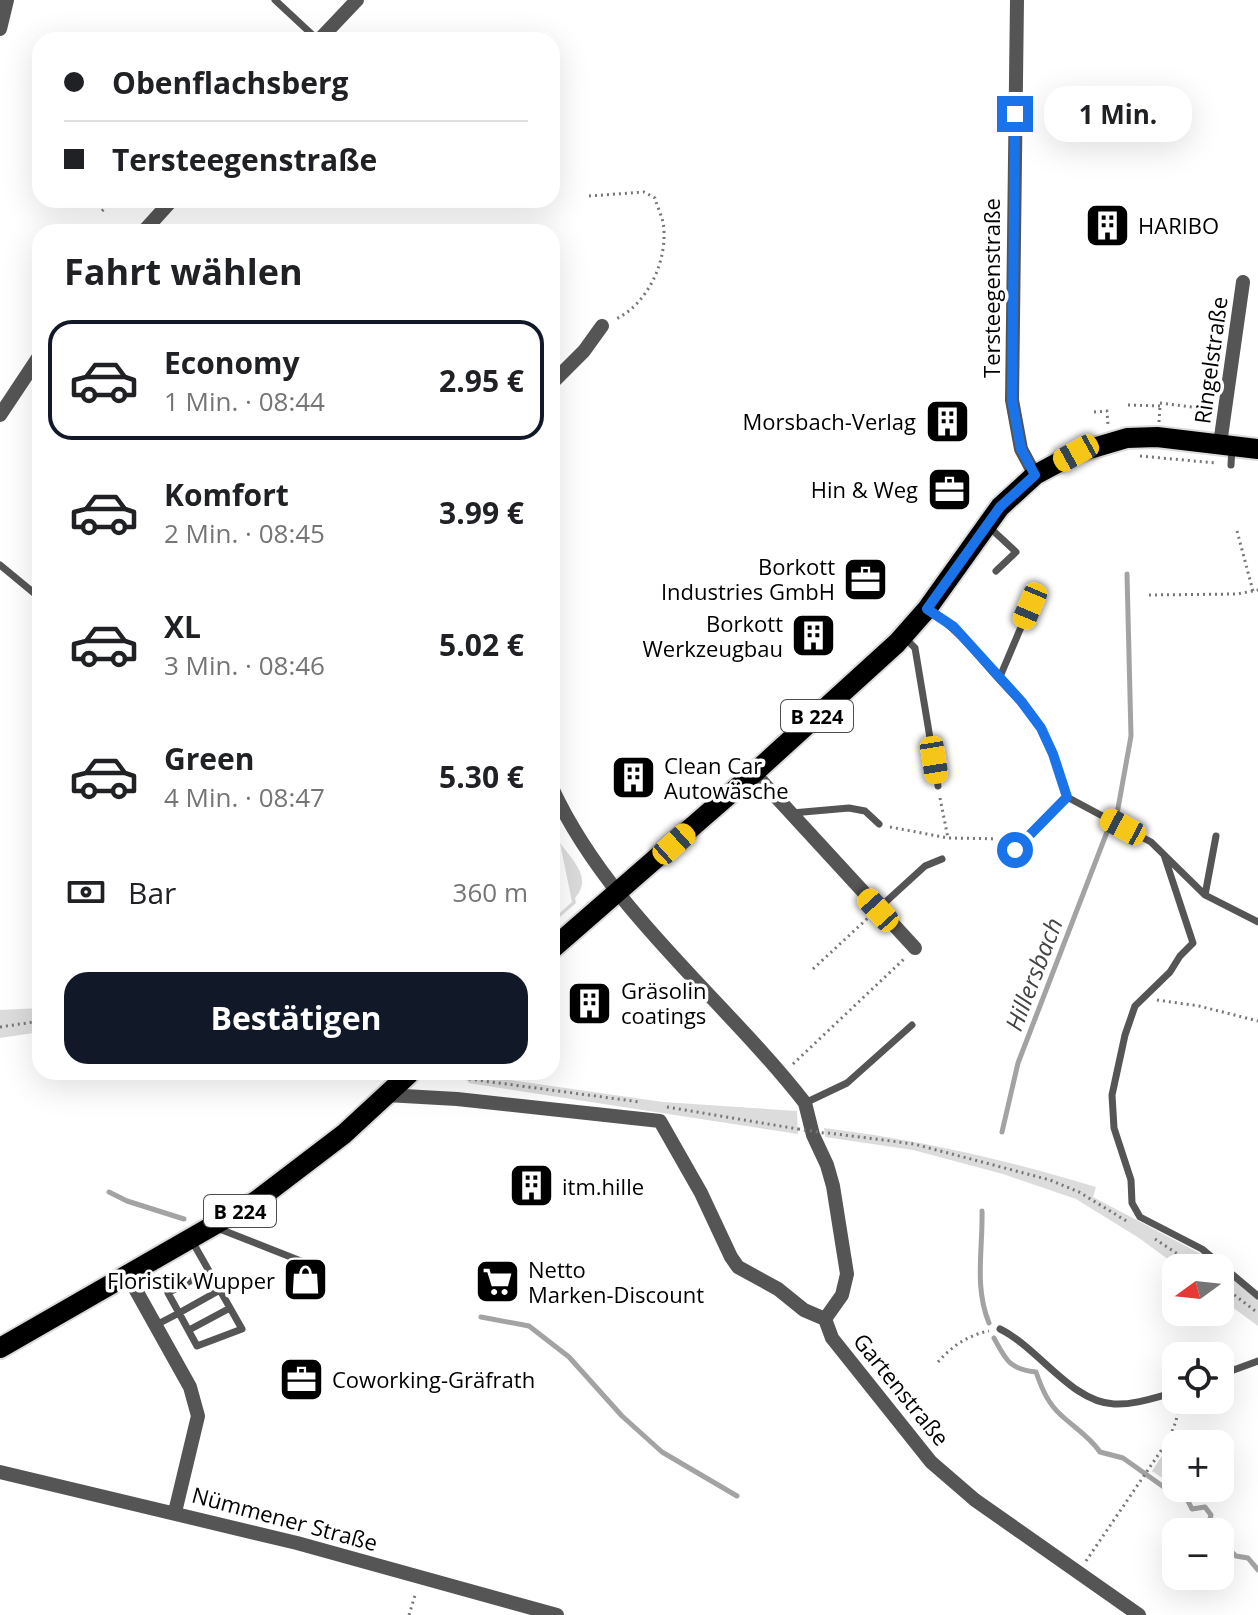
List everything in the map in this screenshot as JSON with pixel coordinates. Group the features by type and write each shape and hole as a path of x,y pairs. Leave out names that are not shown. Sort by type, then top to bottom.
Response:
{"main road":[{"name":"B 224","path":"560,942 754,773 903,637 1008,497 1035,475 1076,453 1114,440 1157,437 1228,452 1258,449"},
{"name":"B 224","path":"0,1348 215,1227 291,1176 407,1080"}],"street":[{"path":"0,29 7,0"},
{"path":"326,32 357,0"},
{"name":"Tersteegenstraße","path":"1017,0 1012,400 1021,449 1035,475"},
{"path":"150,224 165,208"},
{"name":"Ringelstraße","path":"1228,452 1243,282"},
{"path":"1242,302 1258,301"},
{"path":"560,375 584,351 602,326"},
{"path":"0,415 32,367"},
{"path":"754,773 915,948"},
{"path":"386,1095 457,1099 660,1121 738,1267 778,1289 804,1310 825,1319 842,1295 847,1274 833,1186 813,1135 805,1103 618,891 572,826 560,803"},
{"path":"128,1276 190,1387 198,1416 175,1512"},
{"name":"Gartenstraße","path":"825,1319 832,1338 931,1462 975,1500 1139,1615"},
{"name":"Nümmener Straße","path":"0,1472 175,1512 557,1615"}],"lane":[{"path":"275,0 309,32"},
{"path":"986,525 1016,552 996,571"},
{"path":"0,565 32,591"},
{"path":"999,679 1030,606"},
{"path":"927,609 954,627 1021,701 1041,728 1067,797 1151,842 1205,895 1258,922"},
{"path":"903,637 915,648 938,786"},
{"path":"1004,862 1067,797"},
{"path":"792,813 849,808 865,811 879,824"},
{"path":"1205,895 1216,836"},
{"path":"1164,855 1193,943 1170,972 1135,1006 1125,1035 1112,1095 1114,1128 1131,1180 1132,1203 1140,1217 1202,1249 1258,1296"},
{"path":"878,910 925,866 942,859"},
{"path":"805,1103 847,1083 912,1025"},
{"path":"1143,1232 1150,1223"},
{"path":"215,1227 311,1265"},
{"path":"192,1240 242,1329 197,1346 168,1293 209,1271"},
{"path":"156,1325 220,1290"},
{"path":"189,1330 230,1308"},
{"path":"1000,1329 1014,1336 1073,1387 1092,1399 1123,1404 1162,1395"},
{"path":"1234,1370 1258,1361"}],"path":[{"path":"589,196 644,192 655,198 663,223 661,263 640,300 623,316 602,326"},
{"path":"102,211 105,208"},
{"path":"1128,405 1207,409"},
{"path":"1094,412 1107,408 1108,429 1117,428"},
{"path":"1134,456 1228,452"},
{"path":"1149,595 1255,591 1237,531"},
{"path":"938,786 948,838"},
{"path":"879,824 948,838 1026,838"},
{"path":"813,969 878,910"},
{"path":"782,1075 915,948"},
{"path":"1141,998 1199,1006 1258,1021"},
{"path":"0,1027 32,1022"},
{"path":"637,1102 638,1094"},
{"path":"798,1129 914,1144 1050,1180 1079,1192 1177,1254"},
{"path":"1234,1295 1258,1313"},
{"path":"938,1362 947,1351 976,1333 1000,1329"},
{"path":"1095,1547 1150,1467 1173,1429 1177,1414"},
{"path":"409,1615 422,1577"}],"shaded area":[{"path":"560,843 579,870 582,884 575,898 576,903 560,917 560,913 572,902"},
{"path":"32,1008 32,1033 0,1038 0,1010"},
{"path":"468,1080 511,1080 663,1102 797,1111 798,1134 468,1083"},
{"path":"824,1128 894,1138 1028,1168 1096,1187 1093,1197 1201,1254 1162,1255 1076,1199 1003,1174 913,1150 825,1137"},
{"path":"1234,1280 1258,1298 1258,1326 1234,1308"},
{"path":"1162,1456 1162,1478 1152,1471"}],"waterway":[{"name":"Hillersbach","path":"1117,814 1131,736 1127,574"},
{"name":"Hillersbach","path":"1002,1132 1018,1063 1107,832"},
{"path":"109,1192 184,1219"},
{"name":"Hillersbach","path":"982,1211 980,1282 989,1323"},
{"path":"481,1317 529,1326 569,1357 622,1416 662,1452 737,1496"},
{"name":"Hillersbach","path":"994,1338 1009,1362 1020,1369 1036,1372 1053,1406 1100,1452 1123,1458 1168,1490 1184,1493 1192,1509 1205,1507 1210,1518"},
{"name":"Hillersbach","path":"1234,1554 1248,1558 1258,1570"}],"place":[{"name":"HARIBO","path":"1107,225"},
{"name":"Morsbach-Verlag","path":"947,421"},
{"name":"Hin & Weg","path":"949,489"},
{"name":"Borkott Industries GmbH","path":"866,579"},
{"name":"Borkott Werkzeugbau","path":"814,636"},
{"name":"Clean Car Autowäsche","path":"633,778"},
{"name":"Gräsolin coatings","path":"590,1003"},
{"name":"itm.hille","path":"531,1186"},
{"name":"Floristik Wupper","path":"306,1280"},
{"name":"Netto Marken-Discount","path":"497,1282"},
{"name":"Coworking-Gräfrath","path":"301,1379"}],"route":[{"path":"1015,114 1012,400 1021,449 1035,475 1008,497 991,517 927,609 954,627 1021,701 1041,728 1053,754 1067,797 1015,850"}]}
